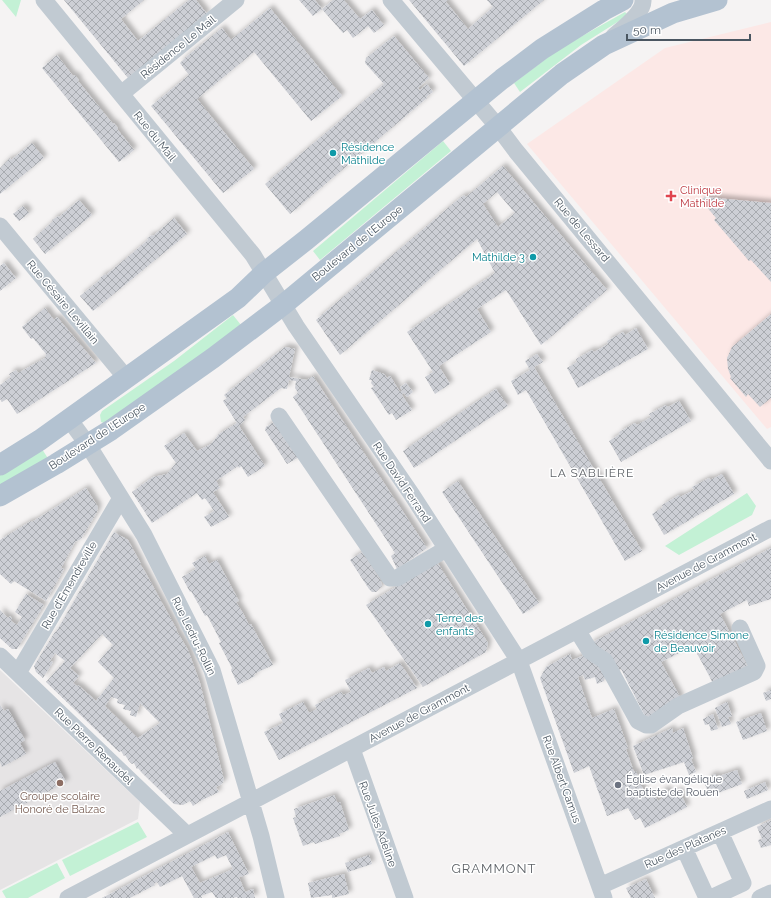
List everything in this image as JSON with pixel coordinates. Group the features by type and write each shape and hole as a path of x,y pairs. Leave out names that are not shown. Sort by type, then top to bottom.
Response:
{"main road":[{"path":"0,465 70,419 238,298 264,273 502,79 542,49 604,10 623,0"},
{"name":"Boulevard de l'Europe","path":"0,496 111,430 200,367 283,305 562,74 604,45 672,13 717,0"}],"street":[{"name":"Rue du Mail","path":"44,0 243,242 253,255 283,305"},
{"name":"Résidence Le Mail","path":"121,94 236,0"},
{"name":"Rue de Lessard","path":"391,0 476,100 520,156 771,460"},
{"path":"604,45 639,13 643,0"},
{"name":"Rue Césaire Levillain","path":"0,226 127,379"},
{"name":"Rue David Ferrand","path":"283,305 412,495 519,661"},
{"path":"279,416 390,578 398,578 446,549"},
{"name":"Rue Ledru-Rollin","path":"70,419 144,535 212,670 251,802 276,898"},
{"name":"Rue d'Emendreville","path":"18,673 121,498"},
{"name":"Avenue de Grammont","path":"68,898 771,528"},
{"path":"577,630 590,651 605,662 638,721 646,725 651,724 678,706 754,672 757,666 740,628"},
{"name":"Rue Pierre Renaudel","path":"0,656 187,835"},
{"name":"Rue Albert Camus","path":"519,661 602,892"},
{"name":"Rue Jules Adeline","path":"352,749 405,898"},
{"name":"Rue des Platanes","path":"602,892 684,848 771,809"},
{"path":"711,898 743,884 720,832"},
{"path":"684,848 707,898"},
{"path":"760,898 771,893"}],"shaded area":[{"name":"Clinique Mathilde","path":"771,22 771,427 767,429 527,144 665,48"},
{"name":"Groupe scolaire Honoré de Balzac","path":"0,670 140,802 138,819 0,890"}],"green space":[{"path":"2,0 21,0 16,17"},
{"path":"625,12 627,16 581,45 520,92 514,83 559,49"},
{"path":"443,141 451,151 320,260 313,251"},
{"path":"233,315 241,325 180,371 104,423 101,422 100,415 102,411 174,361"},
{"path":"42,449 49,460 0,488 0,474"},
{"path":"747,493 756,506 752,515 679,555 665,546"},
{"path":"138,822 147,837 70,876 62,860"},
{"path":"57,863 65,878 28,898 6,898 2,891"}],"building":[{"path":"64,0 144,0 121,19 138,41 189,0 196,0 207,14 128,78"},
{"path":"299,0 315,0 322,9 313,16"},
{"path":"333,0 344,0 360,19 372,10 384,25 374,33 368,26 353,38 347,30 343,33 322,9"},
{"path":"409,0 448,0 446,2 468,29 493,7 487,0 544,0 464,66"},
{"path":"270,8 342,96 311,121 254,52 197,99 254,169 223,193 151,106 189,75 180,63 186,57 222,28 231,40"},
{"name":"Résidence Mathilde","path":"394,36 429,78 418,88 420,90 427,84 433,92 290,214 265,184 384,84 365,63 366,58"},
{"path":"57,55 73,76 75,75 79,80 78,81 113,124 114,123 134,150 119,162 42,68"},
{"path":"32,143 44,158 0,194 0,168 10,158 11,160"},
{"path":"503,166 607,290 541,345 506,290 477,309 491,332 439,366 450,384 435,394 425,377 433,372 407,332 495,273 477,239 340,355 316,320 455,202 464,195 466,197","holes":["497,192 515,213 498,227 483,204"]},
{"path":"705,197 771,203 771,282 751,260 749,261 714,220 716,218 701,200"},
{"path":"79,200 92,215 45,254 33,239 53,221 52,220 58,216 59,217"},
{"path":"23,206 29,213 19,221 13,214"},
{"path":"174,218 187,234 93,311 80,296 148,240 147,238 152,235 153,236"},
{"path":"4,263 16,278 0,291 0,266"},
{"path":"45,308 54,320 57,317 96,363 17,414 7,399 2,402 0,399 0,385 11,377 9,374 16,370 18,373 45,358 46,354 33,338 31,339 22,327"},
{"path":"771,314 771,398 760,407 748,394 746,397 730,378 727,358 732,347"},
{"path":"636,328 648,349 578,388 567,368 577,362 576,359 592,350 594,352 608,344 607,341 623,332 625,335"},
{"path":"285,347 295,349 289,377 307,380 313,376 427,548 397,569 391,556 395,553 293,397 298,393 295,388 296,381 289,380 287,389 281,388 243,417 245,420 239,426 265,466 248,477 241,466 239,468 238,466 216,481 220,488 213,492 229,517 211,527 204,517 214,511 205,498 202,500 197,493 152,523 132,492 153,477 167,474 176,463 164,446 184,433 197,451 211,444 219,434 237,423 223,401 227,398 224,395"},
{"path":"537,354 543,362 534,367 642,551 625,561 526,390 518,395 511,381 530,370 525,361"},
{"path":"372,370 384,374 387,378 390,376 400,392 402,390 400,387 406,383 413,392 407,397 404,393 402,395 412,410 396,420 392,413 389,415 371,388 374,387 371,383 372,380 369,380"},
{"path":"496,389 508,406 414,468 403,451"},
{"path":"679,401 691,421 621,462 609,441 620,434 619,432 635,423 637,425 651,417 649,414 666,405 668,407"},
{"path":"274,422 299,457 287,464 265,430 266,427"},
{"path":"722,474 734,494 664,535 652,514 663,507 662,505 679,495 680,497 694,490 692,487 709,478 710,480"},
{"path":"458,481 539,603 523,614 442,492"},
{"path":"86,488 98,507 97,512 81,539 75,542 61,568 64,569 46,601 14,581 11,584 0,574 0,540"},
{"path":"114,532 128,540 188,650 200,683 224,780 222,784 216,787 219,792 193,806 190,801 183,805 174,804 138,768 137,769 134,763 132,764 121,751 119,752 46,682 65,661 55,653 50,661 53,662 43,678 36,672 34,666 56,632","holes":["102,634 113,645 98,662 114,678 96,701 78,685 77,686 73,683 79,676 70,668","111,697 118,699 117,703 125,705 123,709 131,711 130,715 136,717 140,703 160,723 138,738 105,706"]},
{"path":"771,548 771,599 749,606 747,600 720,614 748,667 714,685 693,646 661,662 681,699 646,718 621,669 597,684 595,677 585,680 583,675 578,677 592,718 614,709 628,748 626,749 634,772 636,771 646,797 654,793 658,801 663,798 660,792 667,789 670,795 679,790 687,807 645,828 640,818 635,820 628,808 607,816 589,766 574,773 540,678 546,667 570,654 572,660 587,654 591,643"},
{"path":"362,552 381,581 382,586 376,592 372,592 369,589 350,560"},
{"path":"205,556 209,564 217,560 239,601 236,602 249,625 251,624 273,665 254,674 255,676 238,685 231,670 232,668 219,643 221,642 207,615 205,616 182,577 196,569 192,563"},
{"name":"Terre des enfants","path":"437,562 488,643 486,652 423,687 366,605"},
{"path":"26,594 44,605 17,649 12,649 0,638 0,610 8,618 10,616 12,619 11,621 17,625 22,617 15,612"},
{"path":"400,663 417,688 279,760 264,732 283,723 279,714 303,702 309,713 317,709 315,705 341,692 343,695 351,692 345,680 369,668 372,673 384,667 386,671"},
{"path":"771,690 771,699 766,701 763,693"},
{"path":"727,702 732,716 728,717 731,724 722,727 715,708"},
{"path":"0,705 4,711 8,709 25,740 20,743 26,754 2,767 0,762"},
{"path":"761,713 767,731 743,740 736,722"},
{"path":"713,714 718,729 711,731 709,724 705,725 703,719"},
{"path":"672,728 673,733 683,728 696,772 689,775 684,762 644,775 633,746"},
{"path":"55,762 66,782 0,817 0,791"},
{"path":"737,770 742,784 710,796 704,782 709,780 708,777 716,774 716,777"},
{"path":"765,782 768,790 747,799 744,791"},
{"path":"334,795 337,802 340,802 349,830 339,834 340,836 315,844 314,842 303,846 293,818 296,817 294,809"},
{"path":"771,820 771,845 761,848 758,840 762,839 757,827"},
{"path":"228,832 249,874 239,877 245,892 253,889 255,898 216,898 212,892 201,896 202,898 194,898 182,876 160,887 157,882 154,884 155,885 130,898 102,898","holes":["215,855 217,859 226,855 233,869 200,883 191,867"]},
{"path":"369,855 372,864 348,872 345,863"},
{"path":"344,874 349,894 332,898 332,895 311,898 308,883"},
{"path":"646,879 655,898 631,898 626,888"}],"place":[{"name":"Résidence Mathilde","path":"333,153"},
{"name":"Clinique Mathilde","path":"671,196"},
{"name":"Mathilde 3","path":"533,257"},
{"name":"Terre des enfants","path":"428,624"},
{"name":"Résidence Simone de Beauvoir","path":"646,641"},
{"name":"Groupe scolaire Honoré de Balzac","path":"60,783"},
{"name":"Église évangélique baptiste de Rouen","path":"618,785"}],"district":[{"name":"LA SABLIÈRE","path":"592,473"},
{"name":"GRAMMONT","path":"494,868"}]}
